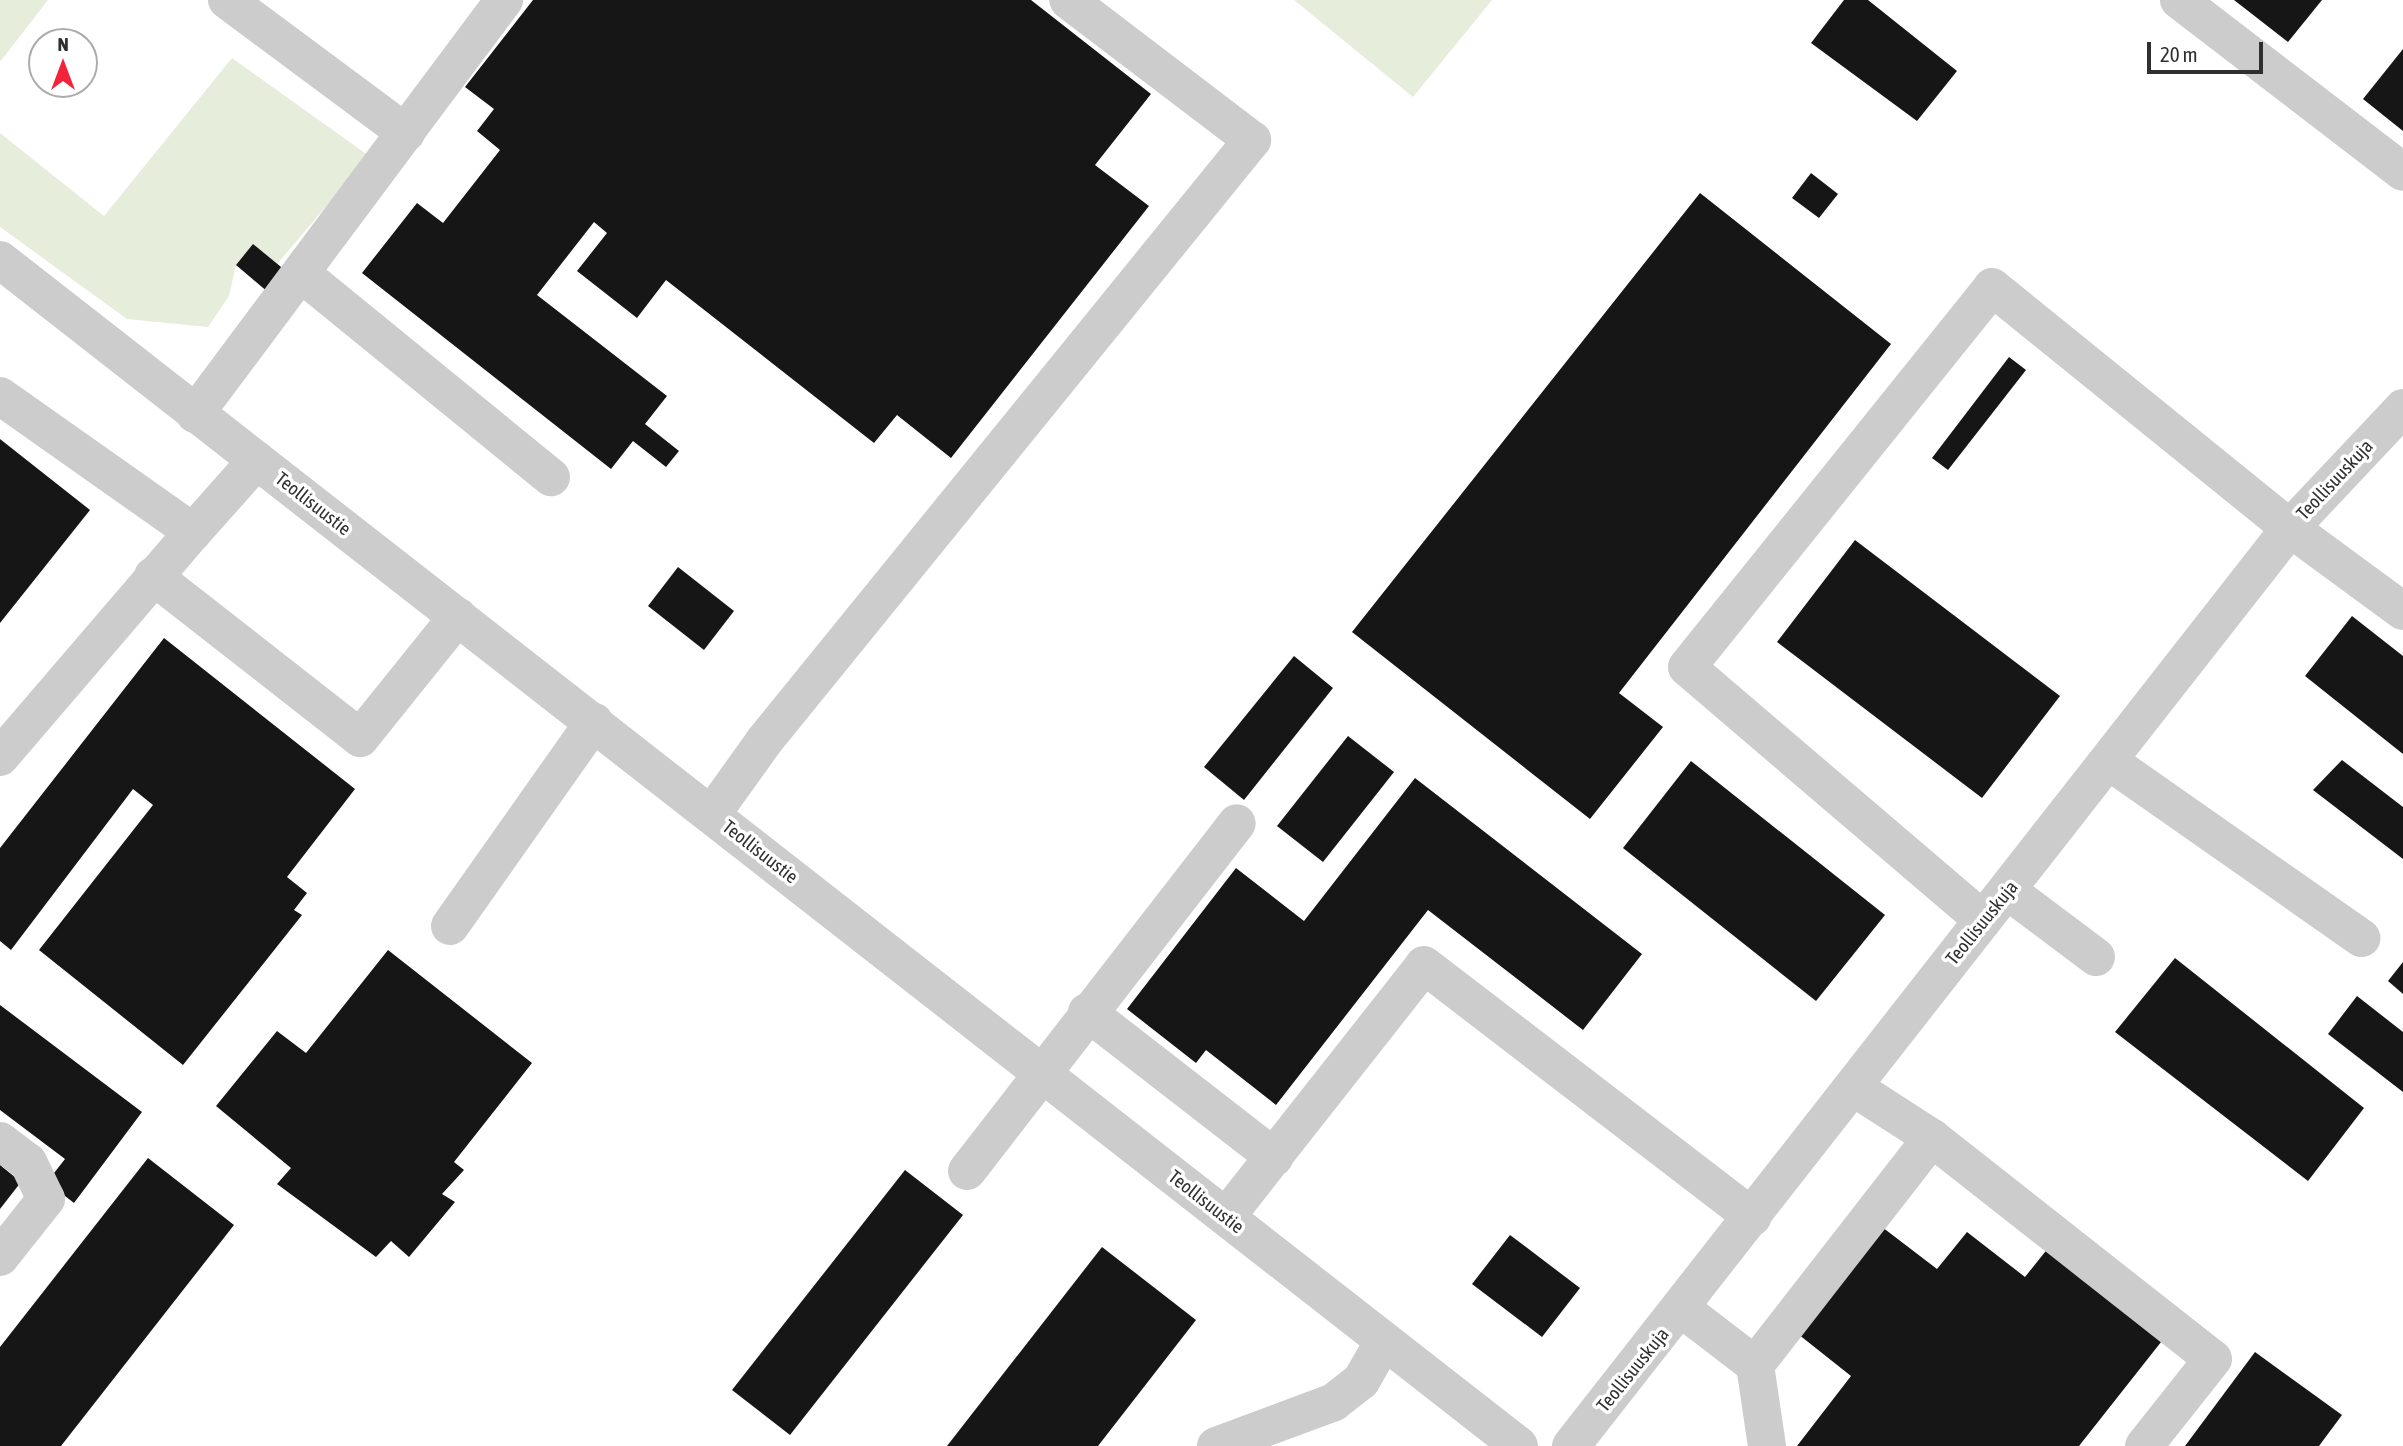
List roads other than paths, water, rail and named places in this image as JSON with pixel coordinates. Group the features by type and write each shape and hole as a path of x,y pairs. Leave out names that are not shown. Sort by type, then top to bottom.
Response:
{"street":[{"path":"227,0 406,133"},
{"path":"195,414 303,275 504,0"},
{"path":"712,814 1252,140 1068,0"},
{"path":"2179,0 2403,172"},
{"name":"Teollisuustie","path":"0,260 1519,1446"},
{"path":"303,275 551,477"},
{"path":"1983,920 1687,667 1993,287 2290,528 2403,611"},
{"path":"0,396 193,532"},
{"name":"Teollisuuskuja","path":"1571,1446 1682,1309 2290,528 2403,408"},
{"path":"0,757 153,576 257,460"},
{"path":"153,576 360,738 458,616"},
{"path":"450,926 594,722"},
{"path":"2110,762 2361,937"},
{"path":"967,1171 1044,1075 1087,1012 1237,823"},
{"path":"2007,891 2096,957"},
{"path":"1226,1217 1424,965 1752,1217"},
{"path":"1087,1012 1274,1157"},
{"path":"1853,1087 1932,1138 2213,1359 2144,1446"},
{"path":"1755,1365 1932,1138"},
{"path":"0,1141 28,1162 46,1199 0,1257"},
{"path":"1682,1309 1755,1365 1767,1446"},
{"path":"1216,1446 1334,1402 1361,1381 1384,1341"}]}
